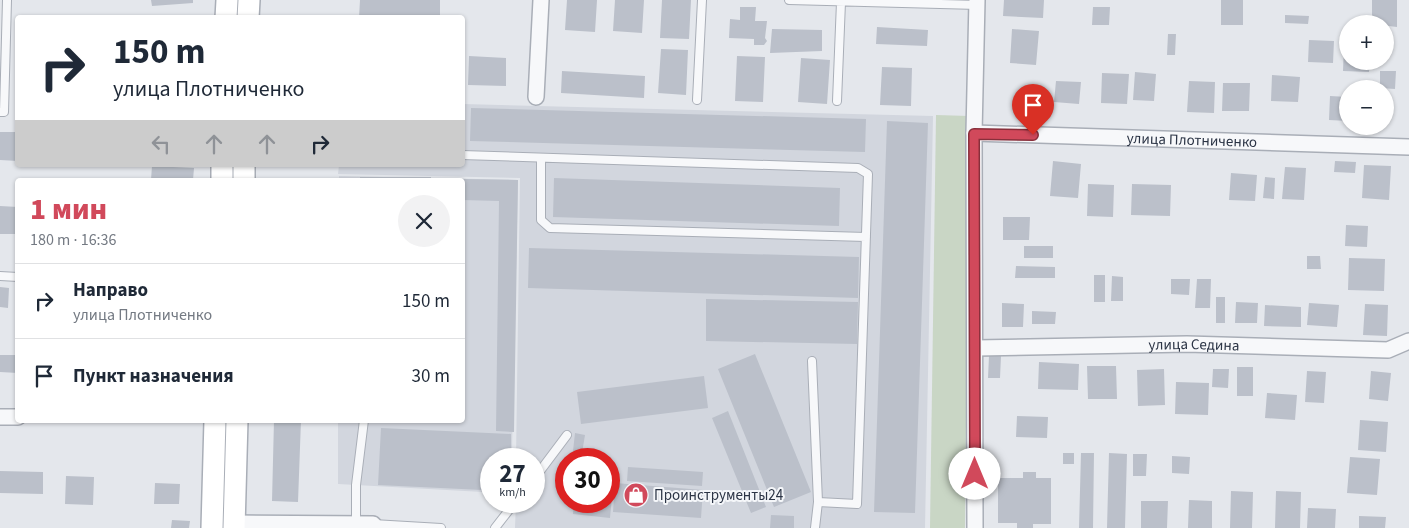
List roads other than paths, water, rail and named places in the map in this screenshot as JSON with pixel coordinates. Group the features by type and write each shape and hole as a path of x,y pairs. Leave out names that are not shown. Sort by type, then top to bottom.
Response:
{"main road":[{"path":"226,15 227,0"},
{"path":"248,15 249,0"},
{"path":"212,528 215,423"},
{"path":"234,526 237,423"}],"street":[{"path":"536,97 541,0"},
{"path":"975,528 974,134 977,3"},
{"name":"улица Плотниченко","path":"974,134 1409,147"},
{"name":"улица Седина","path":"976,348 1187,344 1388,350 1409,341"},
{"path":"0,417 15,417"},
{"path":"234,526 356,524 375,526"}],"lane":[{"path":"0,112 4,112 3,36 7,0"},
{"path":"697,100 702,0"},
{"path":"789,0 977,3"},
{"path":"837,101 841,2"},
{"path":"465,155 858,168 868,174 857,504 818,502"},
{"path":"541,158 541,220 550,228 866,237"},
{"path":"0,276 15,277"},
{"path":"812,361 818,502 815,528"},
{"path":"356,524 356,485 364,423"},
{"path":"545,464 567,435"},
{"path":"495,528 507,513"},
{"path":"375,526 441,528"}],"place":[{"name":"Проинструменты24","path":"636,495"}]}
